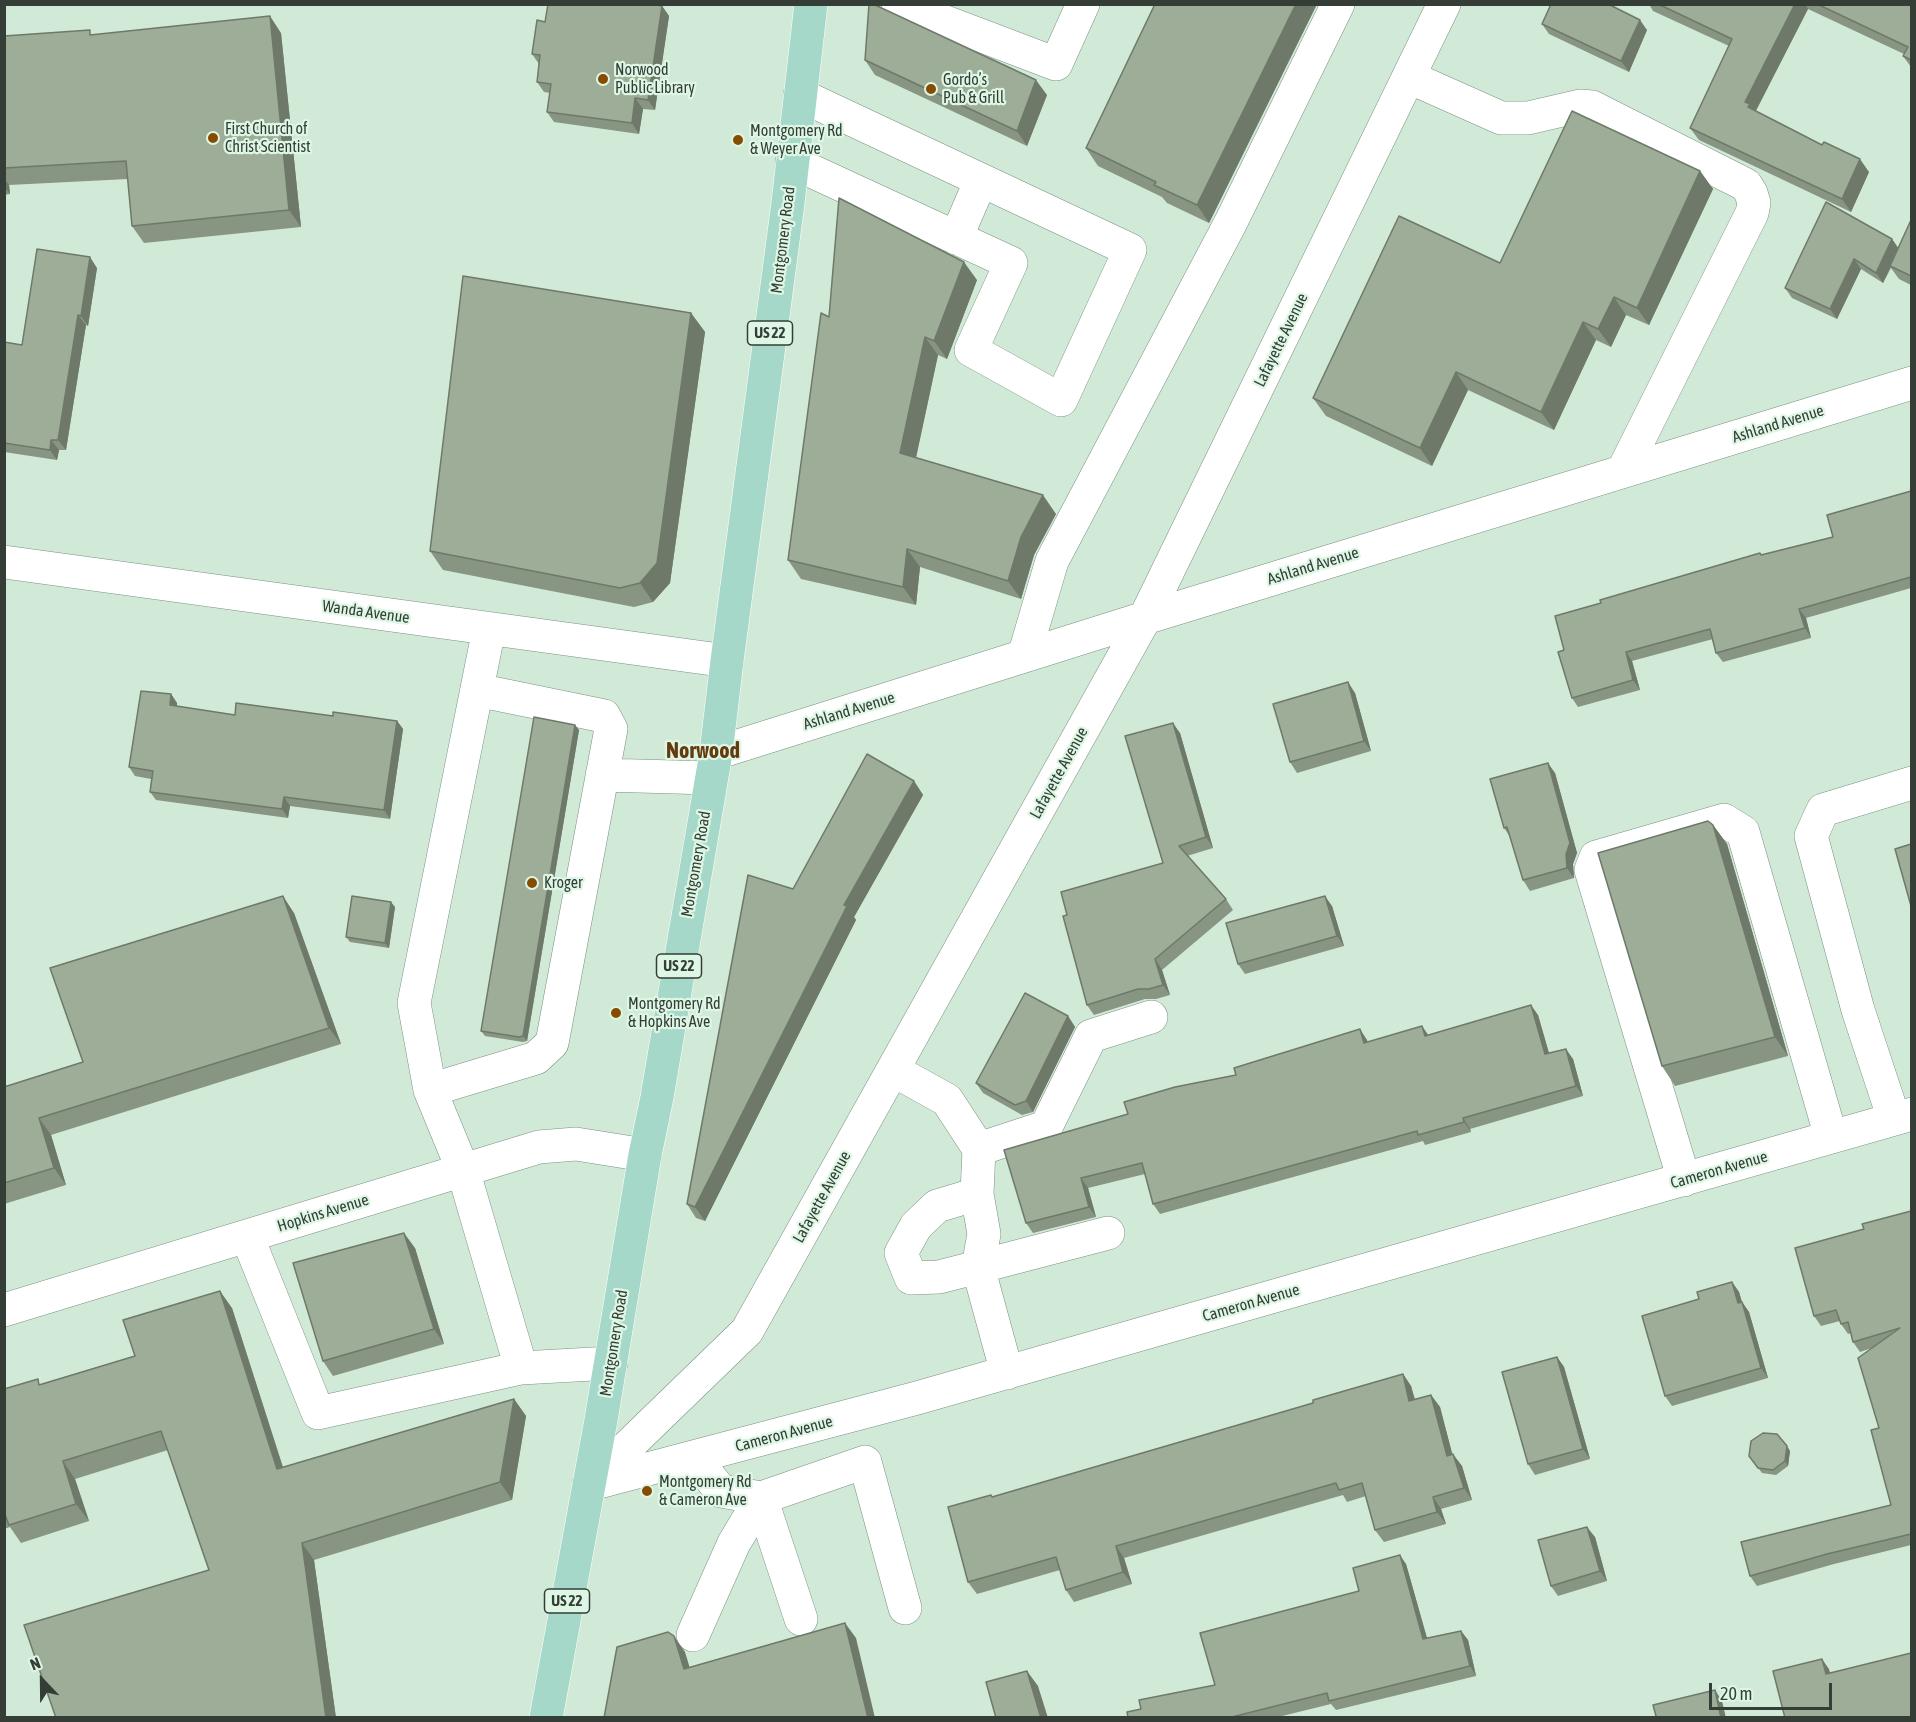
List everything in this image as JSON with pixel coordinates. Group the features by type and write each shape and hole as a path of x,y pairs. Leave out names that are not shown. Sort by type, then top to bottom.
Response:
{"main road":[{"name":"Montgomery Road","path":"546,1718 611,1363 713,766 811,4"}],"street":[{"path":"898,4 1056,64 1083,4"},
{"path":"1024,656 1052,561 1231,222 1338,4"},
{"name":"Lafayette Avenue","path":"589,1484 747,1331 1145,618 1444,4"},
{"path":"1409,77 1501,118 1528,118 1580,106 1592,107 1746,185 1751,193 1754,203 1752,213 1623,471"},
{"path":"792,162 1011,263 971,351 1061,400 1130,250 801,95"},
{"path":"956,238 981,180"},
{"name":"Ashland Avenue","path":"602,775 713,766 1024,656 1911,382"},
{"name":"Wanda Avenue","path":"4,562 727,661"},
{"path":"489,629 414,1003 430,1090 464,1170 521,1368"},
{"path":"430,1090 536,1058 552,1043 611,729 604,716 477,690"},
{"path":"1903,1117 1858,1010 1811,836 1823,810 1911,783"},
{"path":"1684,1180 1592,870 1596,857 1724,820 1743,832 1831,1137"},
{"path":"979,1149 1046,1127 1091,1036 1151,1017"},
{"path":"893,1070 947,1100 979,1149 976,1194 984,1234 978,1267 1007,1373"},
{"name":"Cameron Avenue","path":"589,1484 854,1416 1903,1117"},
{"name":"Hopkins Avenue","path":"4,1310 539,1147 576,1144 645,1155"},
{"path":"976,1194 937,1206 916,1226 901,1253 911,1278 939,1277 1108,1233"},
{"path":"247,1236 318,1413 521,1368 611,1363"},
{"path":"854,1416 905,1608"},
{"path":"694,1458 721,1491 761,1498 865,1462"},
{"path":"761,1498 801,1619"},
{"path":"693,1635 734,1543 761,1498"}],"building":[{"name":"Norwood Public Library","path":"548,4 653,4 662,6 648,100 635,98 632,123 547,112 551,84 537,82 540,55 532,54 537,20 545,22"},
{"path":"869,4 1036,80 1017,131 865,60"},
{"path":"1155,4 1296,4 1197,205 1154,185 1156,182 1086,148"},
{"path":"1551,4 1608,4 1640,20 1621,61 1542,24"},
{"path":"1658,4 1795,4 1745,102 1750,104 1748,107 1822,145 1824,142 1860,159 1842,199 1690,128 1732,39"},
{"path":"1817,4 1911,4 1911,60 1903,56 1908,47"},
{"path":"270,16 289,210 132,226 126,161 4,168 4,36 90,30 90,35"},
{"path":"1572,111 1700,171 1637,308 1614,297 1598,329 1583,322 1541,412 1456,372 1420,448 1313,398 1399,216 1500,263"},
{"path":"839,198 964,262 934,341 925,337 900,453 1043,495 1021,537 1008,581 907,549 903,587 788,560 821,313 829,317"},
{"path":"1826,202 1892,239 1876,273 1854,259 1830,309 1785,288"},
{"path":"1911,220 1911,276 1890,266"},
{"path":"37,249 90,257 81,316 78,315 58,440 51,440 50,450 4,443 4,342 22,345"},
{"path":"463,276 691,313 657,563 640,583 620,588 430,551"},
{"path":"1911,491 1911,577 1799,609 1805,628 1716,653 1710,629 1626,652 1633,680 1572,698 1558,652 1564,650 1555,616 1601,603 1600,600 1760,553 1761,555 1833,537 1827,515"},
{"path":"1348,682 1364,741 1290,762 1273,704"},
{"path":"141,691 171,694 170,705 235,715 236,703 333,716 333,712 397,721 384,810 284,797 282,809 150,792 153,771 129,767"},
{"name":"Kroger","path":"534,717 575,725 523,1036 519,1037 481,1031"},
{"path":"1173,723 1206,837 1179,846 1226,899 1155,959 1163,985 1138,989 1087,1005 1063,916 1067,915 1061,892 1163,863 1125,736"},
{"path":"867,754 914,781 844,905 847,906 695,1207 687,1204 748,875 793,889"},
{"path":"1548,763 1570,843 1566,854 1567,868 1523,880 1507,827 1504,828 1490,779"},
{"path":"1708,821 1713,825 1775,1037 1662,1066 1598,853"},
{"path":"1911,844 1911,906 1895,849"},
{"path":"283,896 329,1028 39,1118 54,1168 4,1183 4,1087 83,1062 50,968"},
{"path":"352,896 391,902 385,943 346,937"},
{"path":"1325,896 1337,936 1238,964 1226,923"},
{"path":"1025,993 1068,1016 1026,1101 1015,1105 976,1083"},
{"path":"1531,1005 1545,1054 1566,1049 1576,1086 1463,1118 1464,1122 1418,1135 1417,1131 1153,1204 1142,1163 1081,1178 1089,1207 1026,1223 1004,1150 1128,1114 1124,1102 1175,1087 1236,1075 1234,1068 1360,1029 1364,1043 1422,1026 1425,1036"},
{"path":"1911,1211 1911,1534 1827,1554 1750,1576 1741,1542 1891,1505 1871,1430 1879,1428 1858,1358 1900,1328 1853,1342 1848,1322 1841,1324 1836,1310 1814,1316 1795,1248 1864,1229 1862,1224"},
{"path":"404,1233 434,1329 323,1361 293,1263"},
{"path":"1732,1282 1738,1303 1742,1302 1761,1368 1665,1396 1642,1316 1699,1299 1697,1292"},
{"path":"220,1291 277,1469 514,1399 500,1482 302,1543 326,1718 56,1718 24,1625 209,1570 161,1431 63,1461 76,1504 9,1525 4,1512 4,1389 38,1379 39,1385 135,1356 123,1320"},
{"path":"1557,1357 1583,1449 1528,1464 1502,1372"},
{"path":"1403,1374 1409,1401 1431,1395 1447,1456 1453,1454 1464,1488 1433,1497 1437,1512 1375,1530 1362,1483 1339,1490 1336,1483 1116,1546 1123,1572 1066,1590 1056,1557 968,1582 948,1507 991,1495 992,1497 1313,1403 1313,1400"},
{"path":"1763,1433 1777,1434 1787,1446 1785,1461 1773,1470 1758,1468 1749,1456 1751,1441"},
{"path":"1587,1527 1600,1571 1551,1586 1538,1540"},
{"path":"1400,1555 1423,1639 1461,1631 1470,1666 1329,1701 1327,1693 1228,1718 1128,1718 1127,1712 1141,1709 1139,1700 1215,1685 1200,1633 1359,1591 1353,1568"},
{"path":"845,1623 868,1718 604,1718 617,1647 668,1632 674,1636 684,1669"},
{"path":"1911,1653 1911,1718 1785,1718 1773,1671 1822,1659 1826,1674"},
{"path":"1027,1671 1041,1718 996,1718 986,1682"},
{"path":"1715,1690 1721,1718 1652,1718 1656,1716 1653,1705"}],"place":[{"name":"Norwood Public Library","path":"603,79"},
{"name":"Gordo’s Pub & Grill","path":"931,89"},
{"name":"First Church of Christ Scientist","path":"213,138"},
{"name":"Montgomery Rd & Weyer Ave","path":"738,140"},
{"name":"Kroger","path":"532,883"},
{"name":"Montgomery Rd & Hopkins Ave","path":"616,1013"},
{"name":"Montgomery Rd & Cameron Ave","path":"647,1491"}],"district":[{"name":"Norwood","path":"703,751"}]}
